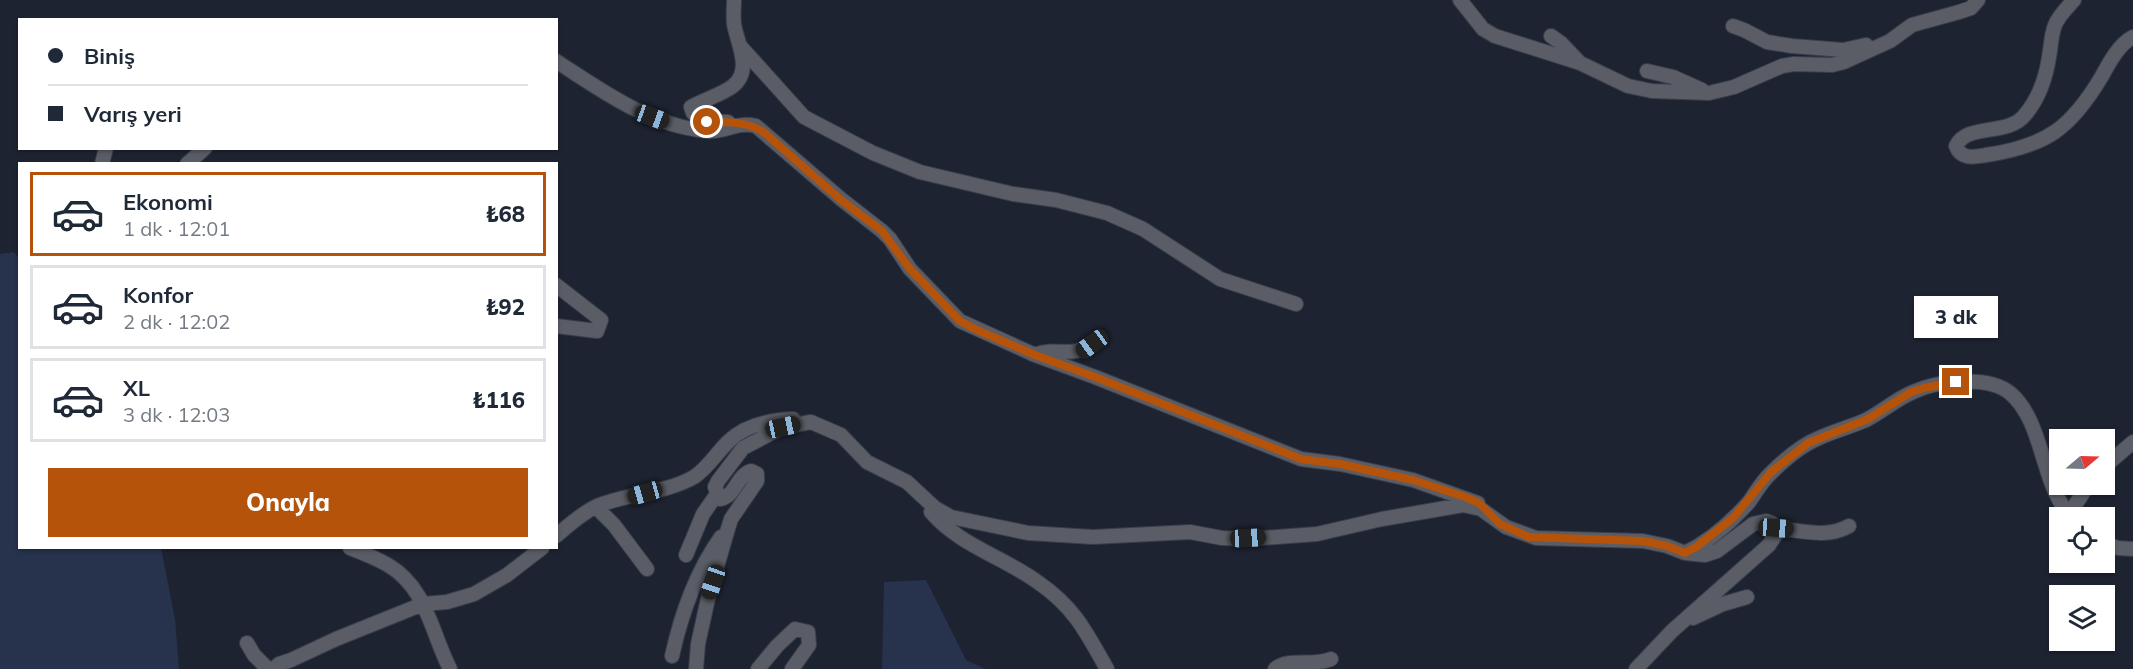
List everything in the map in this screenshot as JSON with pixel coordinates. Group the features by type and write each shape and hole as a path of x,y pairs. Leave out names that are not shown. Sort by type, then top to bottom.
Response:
{"street":[{"path":"734,0 734,23 741,47 743,74 736,84 691,107 693,113 707,122 745,123 756,126 841,200 882,231 894,244 910,269 960,321 1035,355 1301,459 1340,464 1413,480 1465,497 1479,503 1506,527 1536,538 1643,541 1699,555 1711,554 1737,534 1760,522 1772,523 1776,528 1776,534 1765,549 1678,626 1636,669"},
{"path":"1460,0 1483,29 1494,36 1580,63 1634,87 1652,91 1709,93 1734,87 1782,66 1794,64 1825,66 1844,62 1890,41 1912,25 1971,8 1978,0"},
{"path":"2074,0 2059,17 2054,27 2047,70 2035,100 2025,115 2010,127 1967,135 1959,140 1956,146 1958,152 1963,156 1973,157 2006,152 2036,144 2061,127 2088,98 2110,62 2133,37"},
{"path":"1733,26 1767,42 1843,50 1902,32"},
{"path":"1551,36 1571,52 1580,63"},
{"path":"741,47 804,117 873,153 920,172 1107,213 1143,229 1220,279 1296,303"},
{"path":"558,62 618,102 676,125 709,132 745,123"},
{"path":"1647,71 1673,77 1709,93"},
{"path":"189,162 203,150"},
{"path":"558,287 601,320 597,331 558,326"},
{"path":"1035,355 1046,350 1082,351 1092,344"},
{"path":"1685,553 1733,518 1771,472 1808,443 1868,419 1911,392 1956,382 1990,384 2003,388 2013,396 2028,416 2058,496 2065,507"},
{"path":"558,534 596,507 692,478 703,471 738,433 771,420 797,419 811,422 841,435 867,462 902,478 935,508 951,518 1028,532 1080,536 1190,532 1222,538 1260,538 1317,534 1382,519 1462,505 1487,512"},
{"path":"696,669 698,644 709,594 731,519 757,481 757,474 751,471 745,473 726,498 720,499 715,487 743,448 783,427 811,422"},
{"path":"2115,458 2133,442"},
{"path":"917,490 931,512 949,530 971,545 1038,581 1064,602 1088,633 1107,669"},
{"path":"686,555 703,514 717,494"},
{"path":"596,507 614,525 647,569"},
{"path":"1776,528 1826,533 1839,532 1849,526"},
{"path":"672,656 686,608 698,579 715,546 727,532"},
{"path":"2115,547 2133,549"},
{"path":"352,549 390,566 410,582 423,604 450,669"},
{"path":"274,669 279,664 336,639 423,604 447,602 474,594 507,575 541,549"},
{"path":"1678,626 1723,604 1748,597"},
{"path":"758,669 777,646 795,630 808,632 808,645 792,669"},
{"path":"247,643 254,655 268,669"},
{"path":"1275,669 1286,662 1318,663 1331,659"}],"shaded area":[{"path":"14,252 18,257 18,549 161,549 175,619 179,669 0,669 0,254"},
{"path":"926,580 966,660 985,669 882,669 884,582"}],"route":[{"path":"707,122 745,123 756,126 841,200 882,231 898,249 910,269 960,321 1035,355 1286,454 1301,459 1340,464 1413,480 1465,497 1479,503 1506,527 1536,538 1643,541 1685,553 1723,527 1746,504 1771,472 1808,443 1868,419 1911,392 1956,382"}]}
